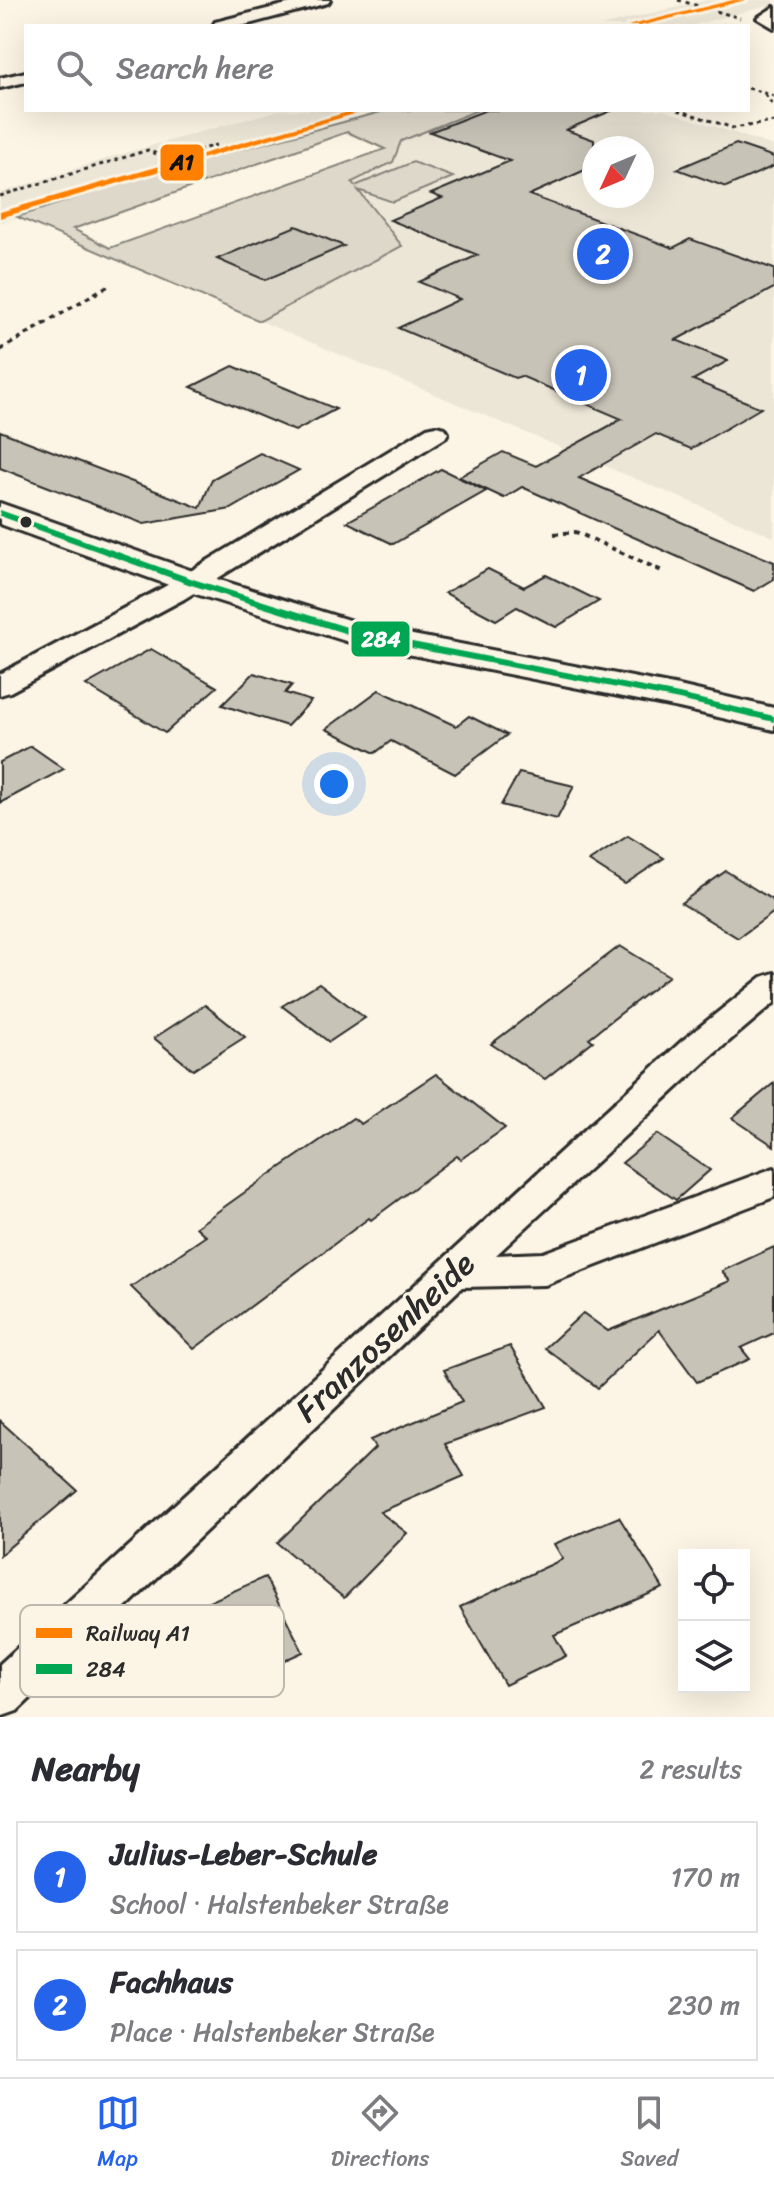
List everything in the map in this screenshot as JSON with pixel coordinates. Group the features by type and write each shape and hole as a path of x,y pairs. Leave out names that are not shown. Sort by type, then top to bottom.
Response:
{"street":[{"path":"229,24 322,0"},
{"path":"0,83 24,77"},
{"path":"0,686 192,582 436,433"},
{"path":"0,513 192,582 364,636 679,697 774,719"},
{"name":"Franzosenheide","path":"97,1605 695,1050 774,985"},
{"path":"455,1272 545,1269 774,1182"},
{"name":"Franzosenheide","path":"0,1695 20,1676"}],"path":[{"path":"678,0 752,21 772,19"},
{"path":"750,89 774,96"},
{"path":"764,93 774,107"},
{"path":"684,112 733,128 774,122"},
{"path":"0,196 148,150 167,159 216,145"},
{"path":"0,350 111,284"},
{"path":"554,534 576,532 662,571"}],"shaded area":[{"path":"706,0 774,0 774,4 698,24 609,24"},
{"path":"272,112 381,112 150,174 0,223 0,193 118,155"},
{"path":"381,112 473,112 401,141 393,162 352,182 355,186 413,162 453,177 393,202 358,190 402,246 260,321 17,217 150,174","holes":["347,132 385,149 110,248 73,229"]},
{"path":"473,112 670,112 774,146 774,537 260,321 401,246 351,182 393,162 401,142"}],"building":[{"path":"481,112 608,112 566,130 583,136 582,171 529,195 673,248 690,239 774,269 774,288 676,340 728,361 693,380 761,408 691,449 656,434 579,478 774,562 774,579 754,591 522,487 504,498 459,477 503,452 536,466 622,419 398,328 460,299 419,282 478,255 390,220 442,198 431,194 510,161 430,132"},
{"path":"736,144 774,157 774,166 726,187 677,169"},
{"path":"296,226 344,246 265,280 217,259"},
{"path":"233,366 336,409 295,431 191,387"},
{"path":"0,431 200,508 212,479 260,453 299,470 231,509 144,524 0,468"},
{"path":"441,469 486,491 393,544 347,522"},
{"path":"488,569 524,587 546,575 599,601 556,627 517,607 496,620 445,593"},
{"path":"151,649 217,687 165,733 86,685"},
{"path":"254,673 292,685 285,693 311,701 287,726 222,705"},
{"path":"379,690 456,726 469,716 507,735 455,774 391,741 375,753 326,729"},
{"path":"31,746 64,769 0,803 0,762"},
{"path":"519,773 574,786 557,819 501,805"},
{"path":"628,836 664,858 625,884 589,861"},
{"path":"726,871 774,901 774,912 738,938 681,903"},
{"path":"620,946 669,976 589,1038 593,1041 545,1079 491,1044"},
{"path":"319,983 365,1018 329,1042 282,1006"},
{"path":"205,1005 245,1037 193,1070 154,1038"},
{"path":"436,1074 505,1128 461,1159 457,1156 371,1220 369,1218 194,1349 131,1287 206,1236 196,1227 262,1180 353,1118 361,1124"},
{"path":"774,1083 774,1146 732,1118"},
{"path":"657,1134 710,1170 676,1200 622,1163"},
{"path":"774,1247 774,1333 741,1348 750,1359 697,1382 659,1330 598,1388 545,1348 583,1313 608,1331 730,1281 722,1271"},
{"path":"510,1346 546,1407 445,1444 464,1476 380,1512 407,1533 344,1598 277,1543 375,1448 370,1440 462,1402 444,1370"},
{"path":"0,1421 77,1490 0,1555"},
{"path":"619,1517 663,1588 554,1635 566,1656 505,1685 460,1607 563,1559 554,1544"},
{"path":"265,1577 279,1605 202,1605"},
{"path":"284,1614 303,1652 284,1660"}],"rail line":[{"name":"A1","path":"640,24 742,0"},
{"name":"A1","path":"0,215 357,112"}],"transit line":[{"name":"284","path":"0,513 192,582 364,636 679,697 774,719"}],"place":[{"name":"Fachhaus","path":"603,254"},
{"name":"Julius-Leber-Schule","path":"581,375"}]}
